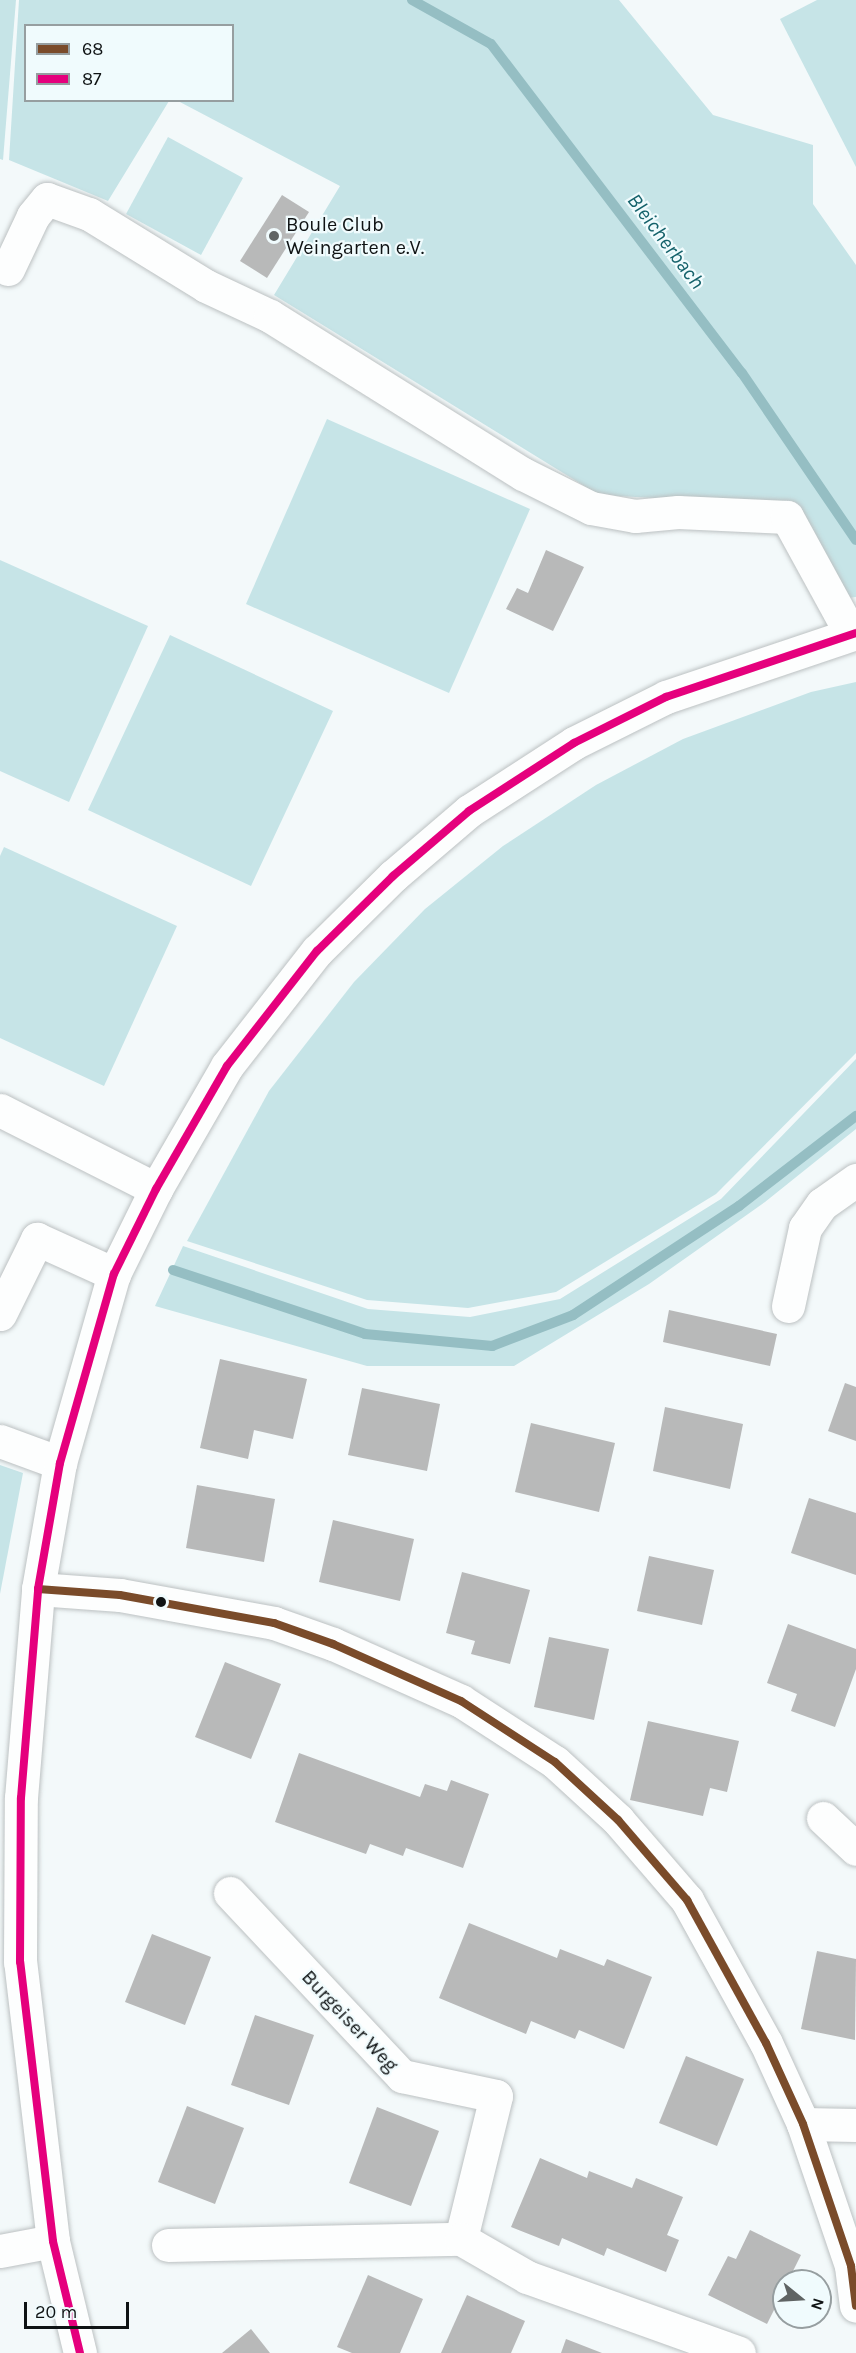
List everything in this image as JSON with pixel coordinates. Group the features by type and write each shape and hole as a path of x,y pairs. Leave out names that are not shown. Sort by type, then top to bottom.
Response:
{"street":[{"path":"8,269 33,216 47,199 89,213 206,286 270,316 523,474 591,508 635,516 678,512 788,517 853,633 666,697 574,743 469,811 393,876 317,951 227,1066 156,1189 114,1274 60,1463 39,1588 10,1962 53,2241 80,2353"},
{"path":"0,1110 156,1189"},
{"path":"788,1306 805,1228 822,1204 856,1180"},
{"path":"0,1314 37,1239 114,1274"},
{"path":"0,1441 60,1463"},
{"path":"39,1588 120,1595 274,1623 333,1644 461,1701 555,1762 618,1820 687,1900 766,2043 803,2124 851,2266 856,2306"},
{"path":"824,1818 856,1849"},
{"name":"Burgeiser Weg","path":"230,1893 402,2076 496,2096 461,2239"},
{"path":"803,2124 856,2125"},
{"path":"168,2246 461,2239 527,2277 739,2353"},
{"path":"0,2251 53,2241"}],"shaded area":[{"path":"0,0 16,0 3,160 0,159"},
{"path":"19,0 619,0 713,115 813,145 813,204 856,265 856,597 847,598 800,513 673,499 599,495 274,295 340,186 180,102 234,102 234,24 24,24 24,102 168,102 108,201 9,160"},
{"path":"817,0 856,0 856,167 780,19"},
{"path":"168,137 243,178 201,255 126,214"},
{"path":"327,419 530,509 449,693 246,604"},
{"path":"0,560 148,626 69,802 0,771"},
{"path":"170,635 333,711 251,886 88,810"},
{"path":"856,682 856,1053 716,1194 556,1292 468,1308 367,1300 187,1241 269,1091 354,982 425,909 503,846 596,785 683,739 811,692"},
{"path":"4,847 177,926 104,1086 0,1038 0,856"},
{"path":"856,1059 856,1129 765,1202 649,1284 514,1366 367,1366 155,1306 183,1246 368,1309 470,1317 560,1299 721,1199"},
{"path":"0,1465 23,1473 0,1594"}],"building":[{"name":"Boule Club Weingarten e.V.","path":"282,195 309,212 267,278 240,261"},
{"path":"546,550 584,567 553,631 506,609 517,588 528,593"},
{"path":"669,1310 777,1334 770,1366 663,1342"},
{"path":"220,1359 307,1379 293,1439 254,1430 248,1459 200,1448"},
{"path":"845,1383 856,1387 856,1441 828,1431"},
{"path":"362,1388 440,1404 427,1471 348,1455"},
{"path":"665,1407 743,1424 730,1489 653,1471"},
{"path":"531,1423 615,1443 599,1512 515,1492"},
{"path":"197,1485 275,1499 264,1562 186,1548"},
{"path":"809,1498 856,1513 856,1575 791,1553"},
{"path":"333,1520 414,1539 400,1601 319,1582"},
{"path":"649,1556 714,1570 702,1625 637,1611"},
{"path":"462,1572 530,1590 510,1664 471,1654 475,1641 446,1633"},
{"path":"788,1624 856,1649 856,1669 835,1727 791,1711 797,1694 767,1683"},
{"path":"549,1637 609,1649 594,1720 534,1707"},
{"path":"225,1662 281,1684 251,1759 195,1737"},
{"path":"648,1721 739,1741 727,1792 710,1788 703,1816 630,1800"},
{"path":"299,1753 420,1797 425,1784 447,1791 451,1780 489,1794 463,1868 406,1848 403,1856 370,1844 366,1854 275,1822"},
{"path":"469,1923 557,1958 560,1949 604,1966 607,1959 652,1977 624,2049 579,2030 575,2039 531,2021 526,2034 439,1998"},
{"path":"152,1934 211,1957 185,2025 125,2002"},
{"path":"817,1951 856,1959 855,2040 801,2029"},
{"path":"255,2015 314,2035 289,2105 231,2085"},
{"path":"686,2056 744,2079 717,2146 659,2123"},
{"path":"187,2106 244,2128 215,2204 158,2182"},
{"path":"377,2107 439,2131 411,2206 349,2183"},
{"path":"540,2158 587,2178 589,2171 632,2188 636,2178 683,2197 667,2235 679,2240 666,2272 607,2248 604,2256 562,2238 559,2246 511,2227"},
{"path":"750,2230 801,2255 794,2269 772,2269 772,2314 767,2324 708,2295 728,2256 736,2259"},
{"path":"368,2275 423,2299 400,2353 352,2353 337,2347"},
{"path":"467,2295 525,2321 511,2353 441,2353"},
{"path":"251,2329 270,2353 222,2353"},
{"path":"566,2339 602,2353 561,2353"}],"waterway":[{"name":"Bleicherbach","path":"412,0 491,44 742,373 856,540"},
{"path":"173,1270 365,1334 492,1346 573,1315 739,1206 856,1116"}],"transit line":[{"name":"87","path":"80,2353 53,2241 20,1962 21,1798 38,1589 60,1463 114,1274 156,1189 227,1066 317,951 393,876 469,811 574,743 666,697 856,633"},
{"name":"68","path":"38,1589 120,1595 274,1623 333,1644 461,1701 555,1762 618,1820 687,1900 766,2043 803,2124 851,2266 856,2306"}],"place":[{"name":"Boule Club Weingarten e.V.","path":"274,236"}]}
